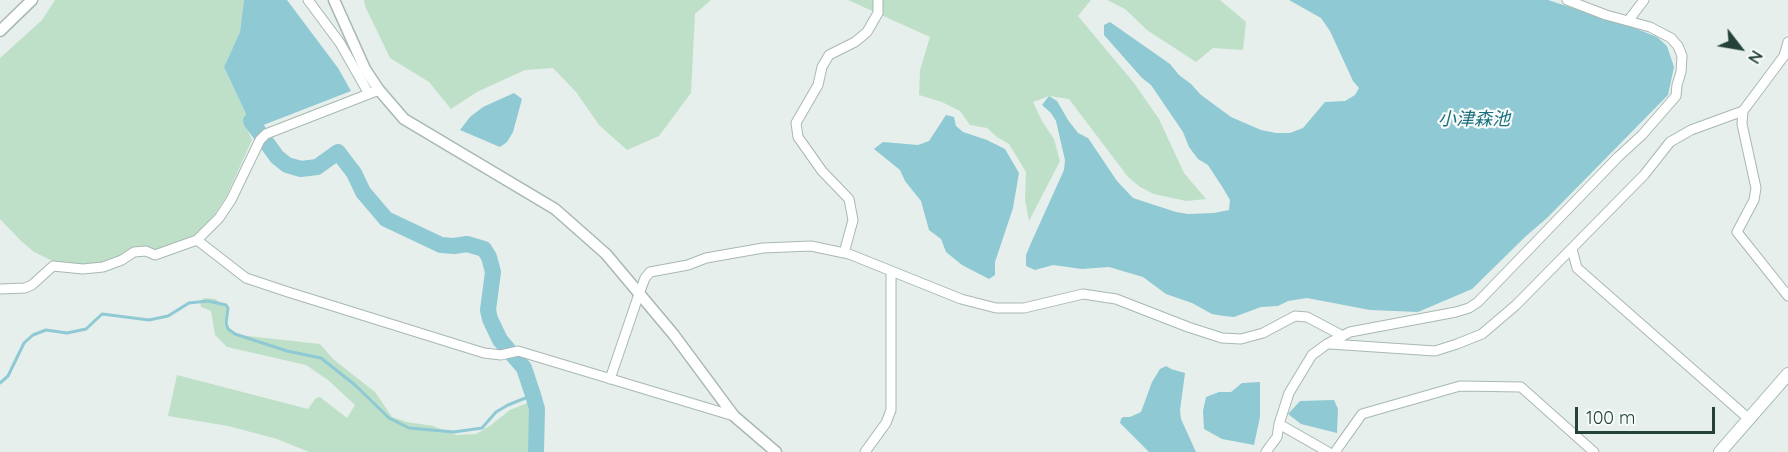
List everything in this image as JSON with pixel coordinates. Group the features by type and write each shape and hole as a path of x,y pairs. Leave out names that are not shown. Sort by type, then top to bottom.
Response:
{"main road":[{"path":"1720,452 1788,374"}],"street":[{"path":"0,31 32,0"},
{"path":"308,0 374,92 404,118 555,209 606,254 674,335 734,416 776,452"},
{"path":"334,0 374,92"},
{"path":"844,253 853,220 849,199 822,171 798,137 796,123 818,85 822,67 829,56 855,42 867,32 878,13 878,0"},
{"path":"1266,452 1277,437 1288,393 1312,355 1350,332 1469,308 1478,302 1642,135 1677,96 1682,56 1678,46 1671,38 1650,27 1606,15 1567,0"},
{"path":"1628,21 1644,0"},
{"path":"1788,42 1784,56 1743,111 1742,124 1756,188 1755,200 1737,232 1788,296"},
{"path":"0,289 25,288 32,285 53,266 83,269 103,267 122,260 134,252 146,251 155,255 197,240 219,218 231,200 263,137 374,92"},
{"path":"1327,344 1435,351 1457,345 1482,334 1516,306 1572,249 1644,175 1670,142 1691,130 1743,111"},
{"path":"197,240 246,278 484,353 507,354 518,351 734,416"},
{"path":"610,379 639,294 650,272 688,265 706,258 763,248 792,246 811,246 844,253 961,299 996,308 1024,308 1083,294 1116,299 1222,338 1241,339 1263,333 1295,316 1307,317 1343,336"},
{"path":"1572,249 1577,268 1749,418"},
{"path":"865,452 886,423 891,410 891,273"},
{"path":"1335,452 1362,414 1460,386 1521,387 1594,452"},
{"path":"1279,424 1328,452"}],"green space":[{"path":"55,0 244,0 240,32 224,67 246,114 248,131 252,140 226,197 195,237 166,249 118,257 101,264 82,266 53,261 34,252 0,219 0,58 42,20"},
{"path":"364,0 711,0 695,14 691,93 659,136 627,150 599,125 576,92 553,68 525,70 477,92 451,109 429,82 390,58"},
{"path":"848,0 1091,0 1078,16 1134,83 1159,119 1184,173 1206,199 1186,201 1154,194 1140,187 1128,177 1069,99 1049,96 1033,102 1054,139 1060,161 1029,221 1025,200 1026,172 1009,144 987,128 970,125 960,111 942,102 919,95 920,70 930,37"},
{"path":"1107,0 1220,0 1246,22 1243,50 1213,48 1196,62 1147,30 1125,9"},
{"path":"204,298 215,299 227,307 224,324 239,335 320,344 333,359 375,392 392,417 407,422 433,426 456,435 476,434 510,410 532,401 532,452 309,452 277,439 228,426 168,416 177,375 308,409 316,398 320,397 347,418 355,405 328,380 306,365 227,347 215,335 211,311 201,307 200,301"}],"water":[{"path":"244,0 287,0 338,68 351,91 248,131 246,114 224,67 240,32"},
{"name":"小津森池","path":"1289,0 1548,0 1657,37 1667,46 1674,67 1668,95 1547,218 1472,289 1418,312 1370,310 1307,298 1288,301 1278,306 1261,307 1234,317 1224,316 1212,314 1192,303 1166,294 1143,277 1109,267 1082,269 1053,265 1035,270 1026,266 1026,255 1064,170 1065,160 1056,121 1042,105 1049,96 1057,101 1078,133 1088,138 1117,181 1133,198 1188,214 1229,210 1230,200 1208,165 1198,159 1189,147 1183,132 1151,85 1104,35 1104,25 1110,22 1170,64 1201,95 1231,117 1261,130 1290,133 1303,128 1325,102 1345,101 1355,95 1359,88 1353,81 1330,31 1321,18"},
{"path":"514,93 522,99 513,132 507,142 500,147 460,130 470,117 483,107"},
{"path":"946,115 954,117 956,126 963,132 1005,149 1019,173 1013,208 995,262 995,275 989,279 962,265 946,252 941,239 929,230 921,201 905,181 900,170 874,149 883,142 918,145 929,141"},
{"path":"1166,366 1185,373 1181,419 1196,452 1149,452 1120,423 1123,417 1130,417 1141,412 1152,382 1160,369"},
{"path":"1260,382 1260,417 1254,445 1222,439 1204,429 1203,411 1206,397 1219,392 1231,392 1242,383"},
{"path":"1334,400 1338,409 1337,433 1301,424 1288,414 1300,401"}],"waterway":[{"path":"251,121 277,157 287,165 301,169 317,167 338,152 354,173 363,192 386,219 441,245 467,244 484,249 493,272 488,310 490,319 500,340 524,368 537,409 536,452"},
{"path":"0,383 8,376 24,343 33,335 46,330 67,333 86,329 102,314 149,320 168,316 189,303 208,301 226,305 228,308 226,323 228,329 235,334 287,351 321,358 355,385 389,418 409,428 454,432 482,428 496,412 533,395"}]}
